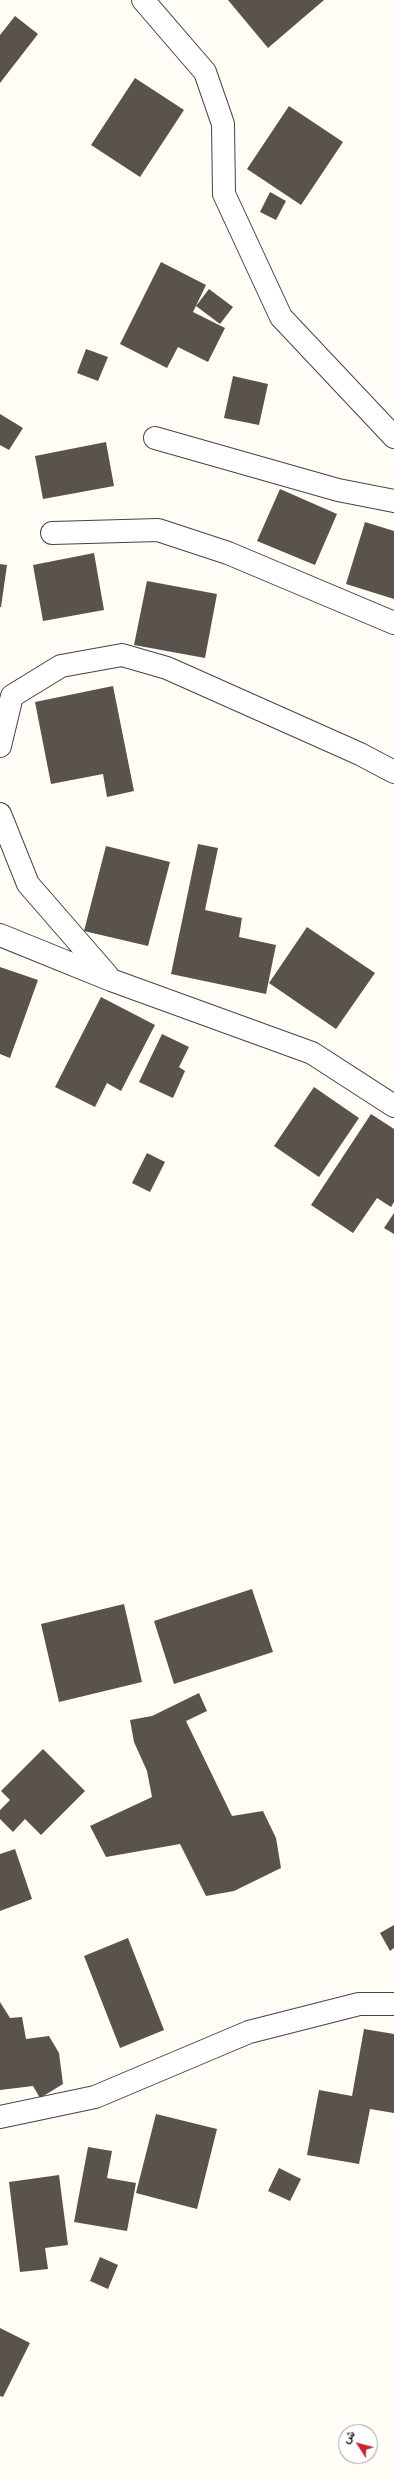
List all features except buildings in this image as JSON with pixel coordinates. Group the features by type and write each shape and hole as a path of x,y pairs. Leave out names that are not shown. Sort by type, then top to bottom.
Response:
{"street":[{"path":"143,0 205,72 223,124 224,194 281,316 394,437"},
{"path":"156,438 338,490 394,502"},
{"path":"52,533 158,530 228,553 394,623"},
{"path":"0,746 12,696 61,666 122,655 167,668 360,754 394,772"},
{"path":"0,814 28,884 111,980"},
{"path":"0,935 111,980 312,1053 394,1106"},
{"path":"0,2117 95,2097 249,2032 359,2004 394,2004"}]}
